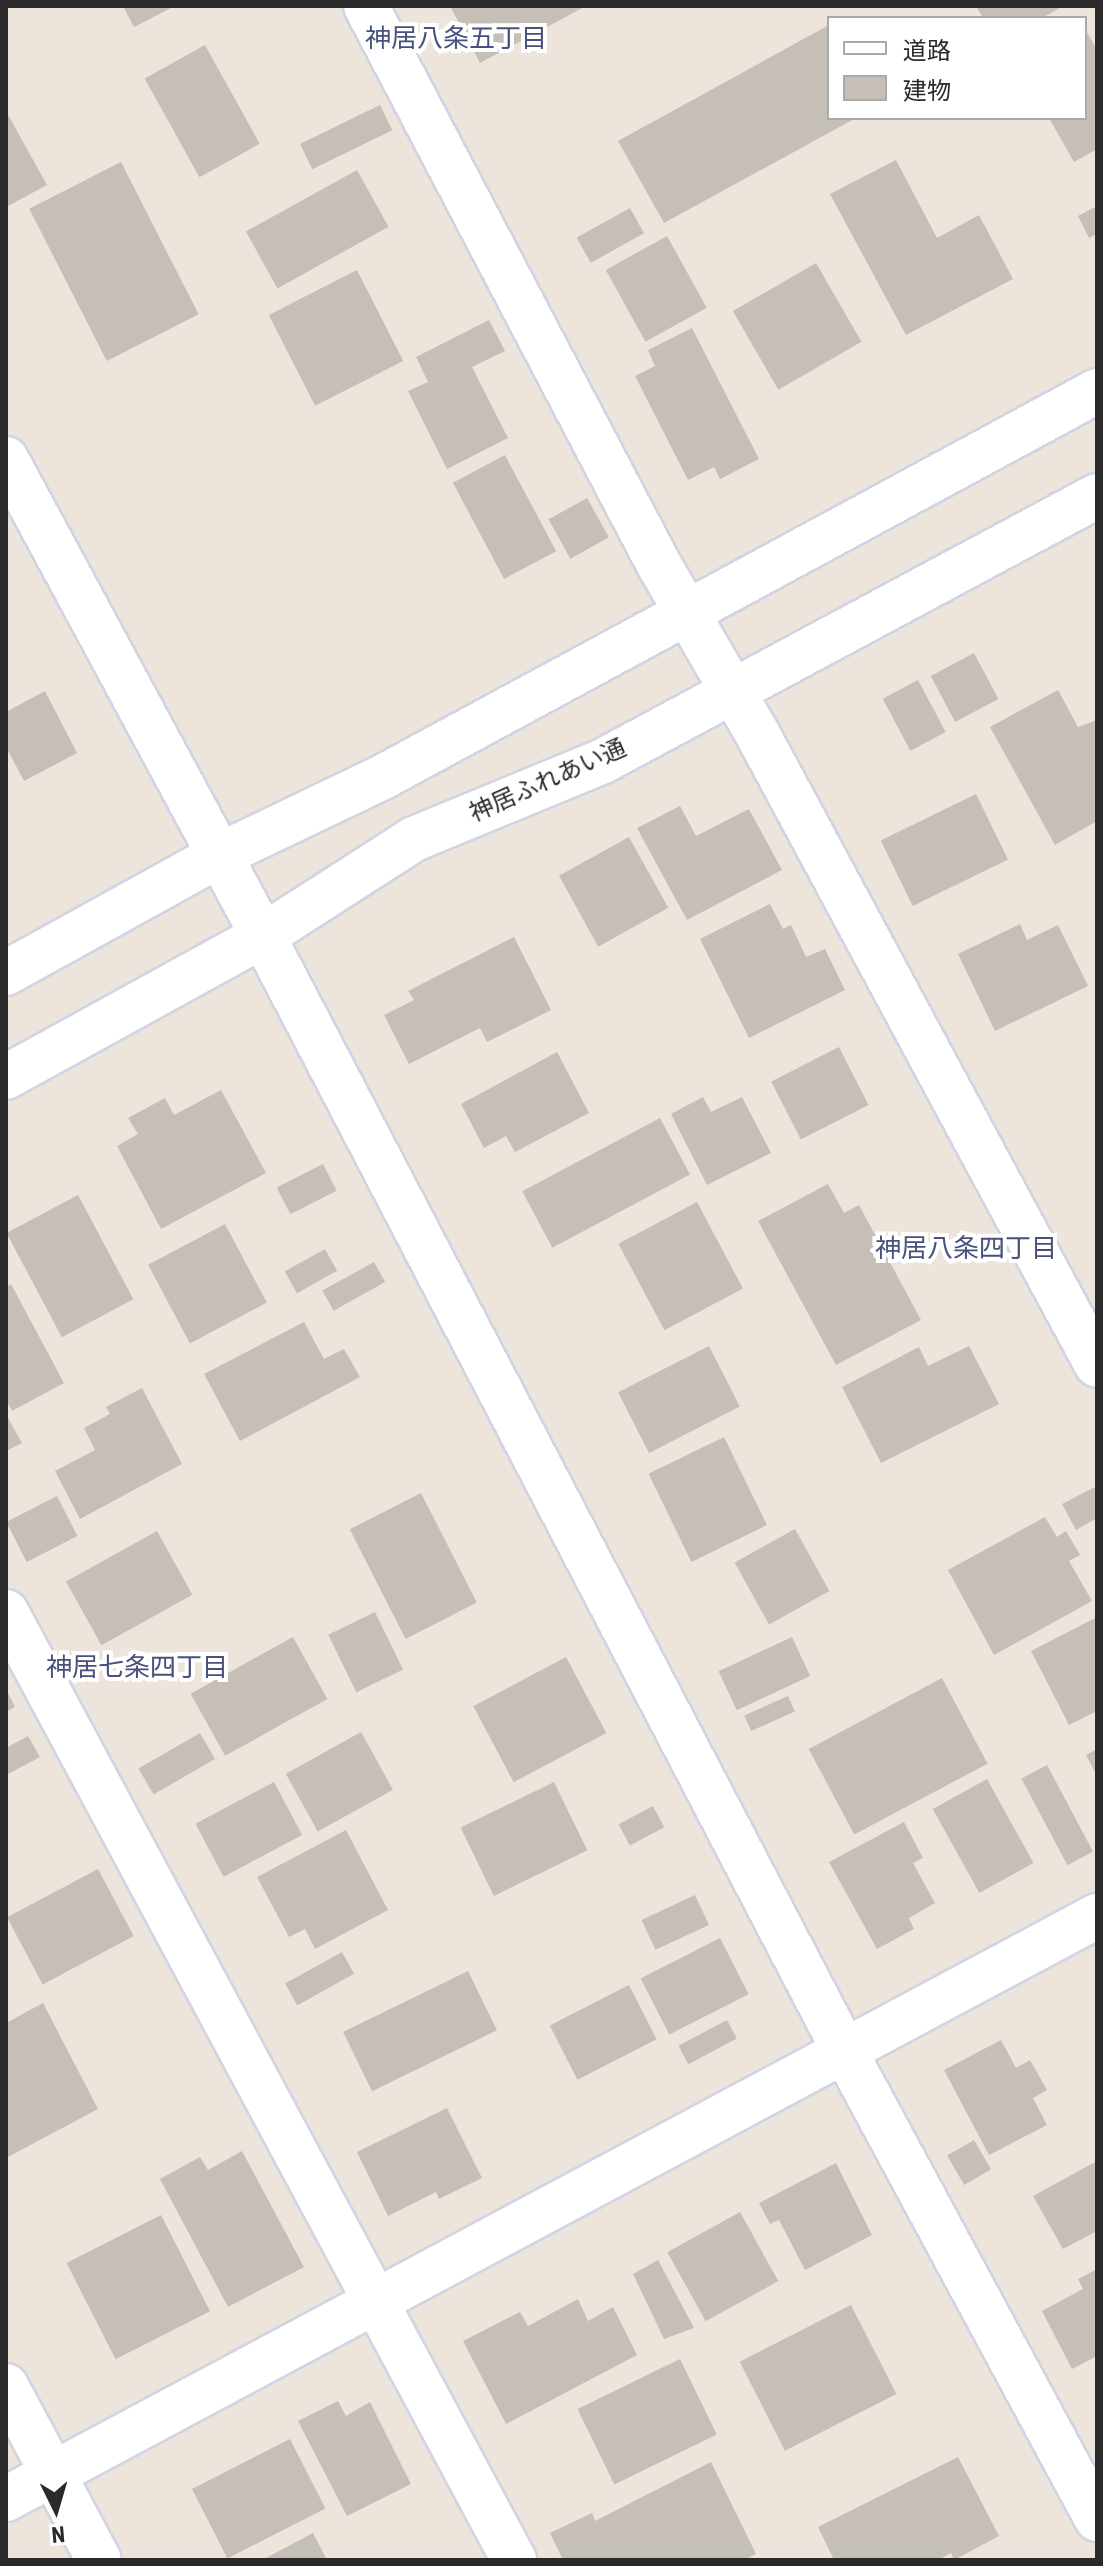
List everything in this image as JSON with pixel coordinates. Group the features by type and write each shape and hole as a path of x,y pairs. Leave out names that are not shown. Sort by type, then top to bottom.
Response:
{"street":[{"path":"366,6 686,611 732,690 1097,1365"},
{"path":"6,973 220,855 381,778 1097,391"},
{"path":"6,459 263,936 844,2050 1097,2519"},
{"name":"神居ふれあい通","path":"6,1077 263,936 414,839 603,761 1097,496"},
{"path":"6,1612 514,2560"},
{"path":"6,2499 374,2299 1097,1916"},
{"path":"6,2386 99,2560"}],"building":[{"path":"123,6 175,6 134,27"},
{"path":"450,6 586,6 480,63"},
{"path":"976,6 1063,6 1046,16 982,16"},
{"path":"827,26 827,120 852,120 664,223 618,141"},
{"path":"1087,32 1097,50 1097,149 1074,162 1050,120 1087,120"},
{"path":"205,45 260,144 199,177 145,78"},
{"path":"380,105 392,130 312,169 300,144"},
{"path":"6,111 47,185 6,207"},
{"path":"896,160 937,238 979,215 1013,279 906,335 830,194"},
{"path":"121,162 199,314 107,361 29,209"},
{"path":"357,170 389,227 277,288 246,232"},
{"path":"1097,206 1097,234 1089,238 1078,216"},
{"path":"630,208 644,233 591,263 577,238"},
{"path":"667,236 707,308 646,342 606,270"},
{"path":"816,263 862,342 778,390 733,311"},
{"path":"357,270 403,361 315,406 269,315"},
{"path":"489,320 505,351 472,367 508,438 447,469 408,391 428,382 416,357"},
{"path":"692,328 759,459 720,479 714,467 688,480 635,376 655,366 648,350"},
{"path":"505,455 556,551 504,579 453,483"},
{"path":"587,498 609,537 570,559 549,519"},
{"path":"974,653 998,699 955,722 931,676"},
{"path":"918,680 946,732 910,751 883,699"},
{"path":"1058,690 1078,727 1097,720 1097,821 1055,845 990,727"},
{"path":"45,691 77,753 24,781 6,747 6,712"},
{"path":"976,794 1008,860 913,906 881,840"},
{"path":"680,806 696,836 749,809 782,870 687,920 637,828"},
{"path":"629,837 668,908 598,947 559,876"},
{"path":"770,904 783,929 791,925 806,957 825,949 845,990 749,1038 700,939"},
{"path":"1020,924 1027,940 1058,925 1088,986 995,1031 958,954"},
{"path":"514,937 551,1010 487,1042 480,1028 409,1064 384,1015 414,1000 408,991"},
{"path":"839,1047 869,1105 801,1139 771,1082"},
{"path":"557,1052 589,1113 515,1152 506,1136 484,1148 461,1104"},
{"path":"221,1090 266,1173 161,1229 117,1146 138,1134 128,1118 165,1098 174,1115"},
{"path":"703,1097 711,1112 742,1097 771,1153 707,1185 671,1114"},
{"path":"660,1118 690,1175 552,1248 522,1191"},
{"path":"323,1164 337,1191 290,1214 277,1188"},
{"path":"828,1184 844,1213 859,1205 921,1320 836,1365 758,1221"},
{"path":"78,1195 133,1299 62,1337 6,1233"},
{"path":"697,1202 743,1289 664,1330 618,1244"},
{"path":"225,1224 267,1303 190,1343 148,1265"},
{"path":"325,1249 337,1271 297,1293 285,1271"},
{"path":"374,1262 385,1282 334,1311 322,1291"},
{"path":"11,1284 64,1383 12,1411 6,1400 6,1287"},
{"path":"304,1322 324,1359 344,1349 360,1377 240,1441 204,1374"},
{"path":"709,1346 740,1407 649,1453 618,1392"},
{"path":"969,1346 999,1404 881,1463 842,1387 919,1347 928,1366"},
{"path":"142,1388 182,1464 80,1519 55,1471 95,1450 84,1428 110,1414 106,1407"},
{"path":"6,1419 22,1443 6,1451"},
{"path":"724,1437 767,1525 691,1562 649,1474"},
{"path":"1097,1486 1097,1518 1076,1530 1062,1504"},
{"path":"421,1493 477,1603 406,1639 350,1529"},
{"path":"57,1496 77,1536 27,1562 6,1522"},
{"path":"1045,1517 1057,1537 1066,1531 1080,1555 1069,1561 1092,1601 994,1655 948,1570"},
{"path":"795,1529 829,1591 769,1625 735,1562"},
{"path":"157,1531 192,1595 101,1645 66,1581"},
{"path":"375,1612 403,1670 356,1692 328,1635"},
{"path":"1097,1617 1097,1711 1069,1725 1031,1651"},
{"path":"293,1637 327,1699 225,1756 191,1694"},
{"path":"792,1637 810,1676 737,1710 719,1671"},
{"path":"566,1657 606,1733 514,1782 473,1706"},
{"path":"942,1678 988,1764 854,1835 809,1749"},
{"path":"6,1689 15,1707 6,1712"},
{"path":"788,1696 795,1712 751,1731 744,1716"},
{"path":"361,1732 393,1790 318,1831 286,1774"},
{"path":"200,1733 215,1759 154,1794 139,1768"},
{"path":"28,1736 40,1757 6,1775 6,1748"},
{"path":"1097,1749 1097,1776 1086,1755"},
{"path":"1047,1765 1093,1852 1067,1865 1021,1779"},
{"path":"987,1779 1034,1863 979,1893 933,1809"},
{"path":"274,1782 302,1835 224,1877 195,1824"},
{"path":"554,1782 587,1850 494,1896 461,1828"},
{"path":"653,1806 664,1827 630,1846 619,1824"},
{"path":"904,1822 923,1858 913,1863 935,1903 909,1918 914,1929 877,1949 829,1862"},
{"path":"346,1830 388,1910 315,1949 305,1929 289,1937 257,1877"},
{"path":"98,1869 134,1936 43,1984 7,1917"},
{"path":"695,1895 709,1925 655,1950 642,1920"},
{"path":"720,1938 749,1994 669,2035 641,1978"},
{"path":"342,1952 354,1974 297,2005 285,1984"},
{"path":"468,1971 497,2030 372,2091 343,2032"},
{"path":"629,1985 657,2039 577,2080 550,2025"},
{"path":"43,2003 98,2109 6,2158 6,2023"},
{"path":"727,2020 737,2039 688,2064 678,2046"},
{"path":"1001,2040 1016,2068 1030,2060 1047,2090 1033,2098 1047,2125 989,2155 944,2070"},
{"path":"447,2108 482,2178 439,2199 436,2192 388,2216 357,2152"},
{"path":"974,2140 991,2169 964,2185 947,2156"},
{"path":"242,2151 304,2267 228,2307 160,2179 200,2157 208,2170"},
{"path":"1097,2161 1097,2231 1063,2249 1033,2196"},
{"path":"836,2163 872,2235 805,2270 779,2220 770,2224 759,2203"},
{"path":"740,2212 778,2281 706,2321 667,2252"},
{"path":"161,2215 210,2311 116,2359 67,2263"},
{"path":"658,2260 694,2328 664,2339 633,2274"},
{"path":"1097,2269 1097,2356 1072,2369 1042,2311 1083,2289 1078,2279"},
{"path":"578,2299 588,2321 613,2307 637,2355 506,2424 463,2341 520,2312 528,2326"},
{"path":"851,2305 896,2394 785,2451 740,2362"},
{"path":"680,2359 717,2434 614,2484 578,2409"},
{"path":"338,2401 346,2416 370,2402 411,2484 347,2516 298,2421"},
{"path":"290,2439 325,2508 227,2558 192,2489"},
{"path":"958,2457 999,2536 954,2560 951,2553 938,2560 834,2560 818,2527"},
{"path":"711,2462 756,2554 744,2560 563,2560 550,2533 592,2513 595,2521"},
{"path":"313,2533 327,2560 262,2560"}],"district":[{"name":"神居八条五丁目","path":"456,39"},
{"name":"神居八条四丁目","path":"966,1249"},
{"name":"神居七条四丁目","path":"137,1668"}]}
